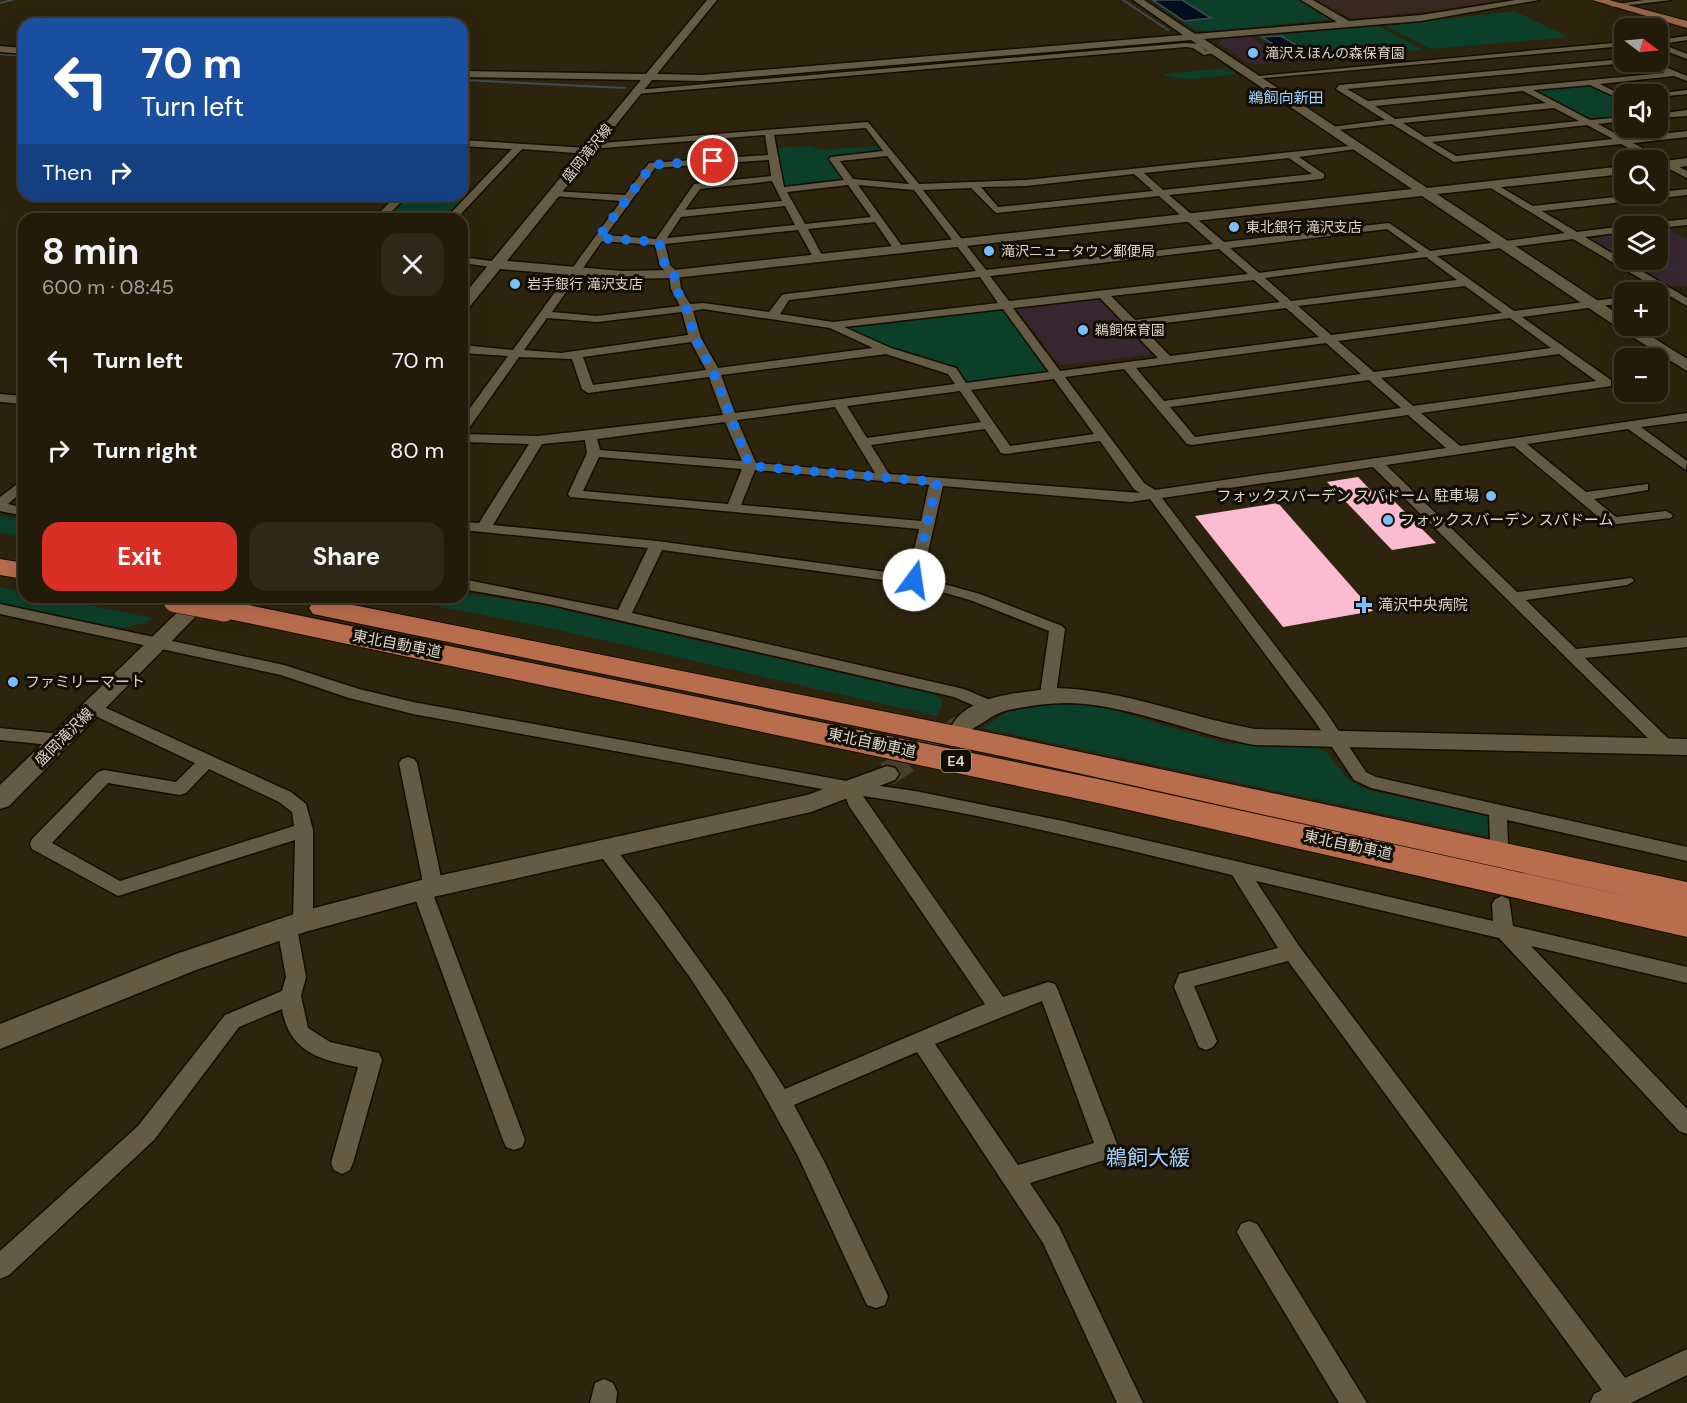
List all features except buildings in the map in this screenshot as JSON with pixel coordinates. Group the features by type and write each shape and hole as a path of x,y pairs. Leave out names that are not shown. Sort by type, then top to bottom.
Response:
{"highway":[{"path":"0,546 18,550"},
{"path":"0,567 18,570"},
{"name":"東北自動車道","path":"214,603 1087,788 1687,923"},
{"name":"東北自動車道","path":"297,603 626,668 1495,851 1687,896"}],"main road":[{"path":"1597,0 1687,25"}],"street":[{"name":"盛岡滝沢線","path":"468,300 712,0"},
{"path":"1138,0 1614,318"},
{"path":"1306,0 1347,24"},
{"path":"468,74 647,79 732,76 1347,24 1449,14 1534,0"},
{"path":"1613,5 1668,0"},
{"path":"1668,42 1685,39"},
{"path":"636,92 1186,45 1195,46 1204,53 1215,52"},
{"path":"1253,77 1614,45"},
{"path":"1668,48 1687,57"},
{"path":"0,50 18,51"},
{"path":"1430,51 1447,60"},
{"path":"1466,58 1640,150"},
{"path":"1339,87 1614,63"},
{"path":"1668,71 1687,79"},
{"path":"1313,72 1454,159 1687,134"},
{"path":"1366,104 1675,74"},
{"path":"1592,82 1614,94"},
{"path":"1668,94 1687,92"},
{"path":"1328,128 1556,105"},
{"path":"1668,115 1687,112"},
{"path":"1423,140 1614,120"},
{"path":"468,143 590,148 867,125 960,243 1139,486 1154,496 1360,776 1371,782 1687,854"},
{"path":"769,134 780,190 818,257"},
{"path":"468,200 519,147"},
{"path":"780,190 850,182 915,187 1026,183 1359,148"},
{"path":"887,153 834,159 899,249"},
{"path":"974,185 996,210 1321,176 1292,156"},
{"path":"468,419 513,354 652,165 774,157"},
{"path":"1668,164 1687,162"},
{"path":"1668,167 1687,175"},
{"path":"1137,171 1254,276 1455,449"},
{"path":"468,261 573,272 674,274 1614,171"},
{"path":"734,508 750,466 713,371 695,338 686,307 676,289 674,274 665,266 659,242 697,186 777,178"},
{"path":"1492,185 1687,303"},
{"path":"1531,209 1687,192"},
{"path":"554,193 627,198"},
{"path":"384,213 397,201"},
{"path":"456,213 467,201"},
{"path":"678,214 787,203"},
{"path":"598,238 659,242 878,219"},
{"path":"1668,225 1687,222"},
{"path":"773,315 786,297 1389,226 1607,383 1192,441 1128,366"},
{"path":"1668,226 1687,236"},
{"path":"542,314 597,319 703,306 833,325 1614,231"},
{"path":"1131,324 1467,282"},
{"path":"1668,295 1687,292"},
{"path":"1102,293 1166,359"},
{"path":"468,438 538,440 590,436 840,405 1166,359 1614,301"},
{"path":"833,325 887,350 952,371 1006,450 1103,437"},
{"path":"1642,336 1687,366"},
{"path":"468,350 561,357 695,338"},
{"path":"576,355 588,389 887,350"},
{"path":"1161,405 1561,350"},
{"path":"0,398 18,400"},
{"path":"840,405 885,478"},
{"path":"594,453 1131,498 1687,417"},
{"path":"862,442 988,426"},
{"path":"1631,426 1687,466"},
{"path":"590,436 594,453 574,494 927,526"},
{"path":"483,529 538,440"},
{"path":"1517,442 1613,522 1666,516"},
{"path":"1377,463 1573,654 1678,748"},
{"path":"914,580 937,482"},
{"path":"1582,497 1643,488"},
{"path":"0,506 18,489"},
{"path":"0,506 18,510"},
{"path":"468,527 657,545 914,580 985,601 1057,629 1048,694"},
{"path":"623,616 657,545"},
{"path":"1514,597 1627,581"},
{"path":"468,585 548,598 957,693 991,707"},
{"name":"盛岡滝沢線","path":"0,800 158,644 214,603"},
{"path":"0,609 284,670 355,694 413,708 852,788 915,796 1503,930 1687,975"},
{"path":"1573,654 1687,642"},
{"path":"963,725 991,707 1048,694 1101,696 1226,734 1678,748"},
{"path":"93,708 285,797 300,809 304,830 295,925 296,977 291,996 297,1027 309,1041 333,1052 371,1060 342,1163"},
{"path":"0,734 62,740"},
{"path":"208,760 180,789 104,776 39,844 118,889 304,830"},
{"path":"408,763 427,888 514,1140"},
{"path":"0,1037 186,962 295,925 427,888 811,803 887,774"},
{"path":"852,788 855,801 999,1007"},
{"path":"1498,812 1499,843"},
{"path":"604,848 657,915 720,1002 780,1101 876,1296"},
{"path":"1238,869 1292,952 1612,1399 1687,1362"},
{"path":"1502,904 1503,930 1687,1124"},
{"path":"1206,1041 1184,987 1186,980 1292,952"},
{"path":"780,1101 999,1007 1048,990 1108,1149 1013,1178"},
{"path":"0,1267 146,1133 232,1021 291,996"},
{"path":"921,1041 1051,1235 1130,1403"},
{"path":"1249,1232 1354,1403"}],"shaded area":[{"path":"1315,0 1501,0 1439,10 1353,19"},
{"name":"滝沢えほんの森保育園","path":"1249,36 1289,62 1251,65 1218,43 1224,38"},
{"path":"1669,229 1687,239 1687,286 1669,286 1668,282 1662,282 1642,270 1668,270"},
{"path":"1614,235 1614,253 1590,239"},
{"name":"鵜飼保育園","path":"1098,296 1154,351 1149,355 1060,365 1016,309 1018,306"}],"green space":[{"path":"1150,0 1300,0 1335,19 1209,31 1195,30"},
{"path":"1514,11 1569,37 1431,49 1384,26"},
{"path":"1378,26 1423,50 1297,61 1257,36"},
{"path":"1227,68 1236,74 1187,79 1163,74"},
{"path":"1591,85 1614,96 1614,117 1593,120 1536,90"},
{"path":"808,146 822,150 879,146 884,152 831,158 847,181 782,188 776,148"},
{"path":"403,201 462,201 451,213 390,213"},
{"path":"991,308 1004,309 1052,372 970,382 940,365 857,336 843,326"},
{"path":"0,515 18,519 18,537 0,533"},
{"path":"0,587 18,591 18,603 79,603 153,618 145,623 116,629 0,604"},
{"path":"468,594 542,605 936,695 942,700 942,707 936,716 545,627 419,603 468,603"},
{"path":"1052,704 1100,706 1224,743 1314,747 1326,752 1348,779 1367,790 1490,816 1491,837 983,728 1007,712"}],"water":[{"path":"1153,0 1182,0 1211,18 1184,21"},
{"path":"1281,36 1319,59 1299,60 1262,37"}],"waterway":[{"path":"0,3 12,0"},
{"path":"1123,0 1168,30"},
{"path":"657,88 1173,43"},
{"path":"0,54 18,56"},
{"path":"468,80 625,88"}],"tunnel":[{"path":"887,774 962,726"}],"place":[{"name":"滝沢えほんの森保育園","path":"1253,53"},
{"name":"東北銀行 滝沢支店","path":"1234,227"},
{"name":"滝沢ニュータウン郵便局","path":"989,251"},
{"name":"岩手銀行 滝沢支店","path":"515,284"},
{"name":"鵜飼保育園","path":"1083,330"},
{"name":"フォックスバーデン スパドーム 駐車場","path":"1491,496"},
{"name":"フォックスバーデン スパドーム","path":"1388,520"},
{"name":"滝沢中央病院","path":"1364,605"},
{"name":"ファミリーマート","path":"13,682"}],"district":[{"name":"鵜飼向新田","path":"1286,98"},
{"name":"鵜飼大緩","path":"1148,1158"}],"route":[{"path":"713,161 652,165 598,238 659,242 665,266 674,274 676,289 686,307 695,338 713,371 750,466 937,482 914,580"}]}
